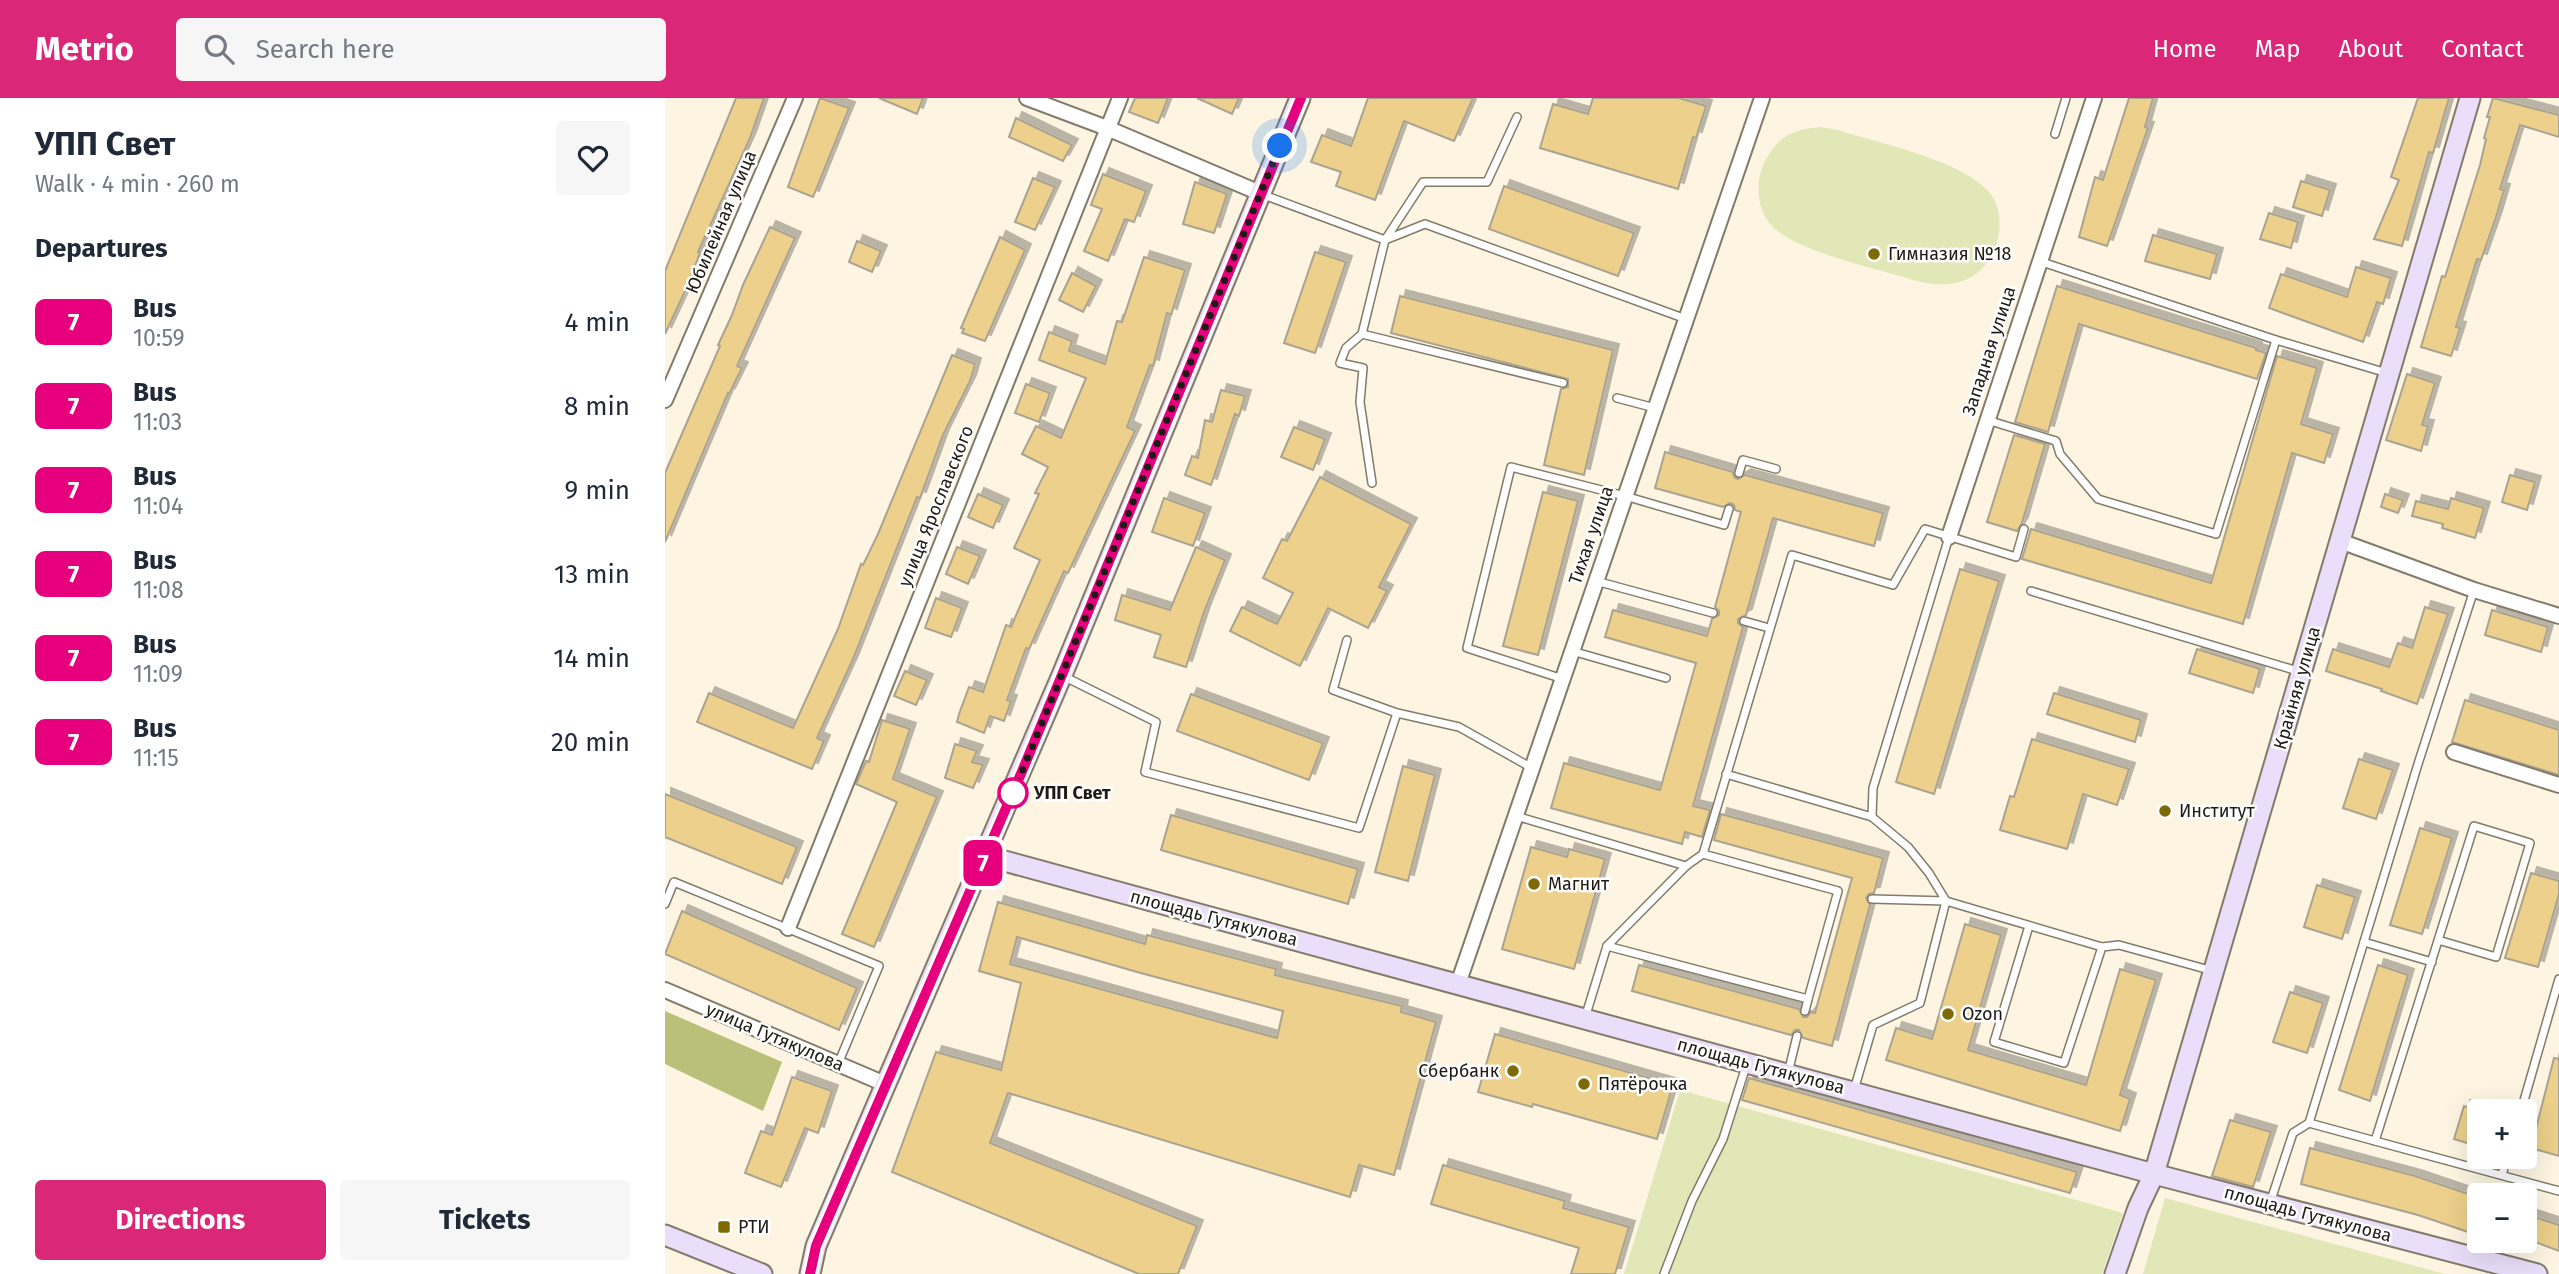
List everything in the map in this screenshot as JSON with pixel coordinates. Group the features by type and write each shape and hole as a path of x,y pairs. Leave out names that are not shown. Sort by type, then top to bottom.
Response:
{"street":[{"name":"Юбилейная улица","path":"665,400 795,98"},
{"path":"1027,98 1107,128 1260,194"},
{"name":"улица Ярославского","path":"788,928 1120,98"},
{"path":"810,1274 816,1246 986,856 1300,98"},
{"name":"Тихая улица","path":"1458,984 1762,98"},
{"name":"Западная улица","path":"1949,537 2094,98"},
{"name":"Крайняя улица","path":"2115,1274 2138,1208 2154,1174 2470,98"},
{"path":"2340,541 2474,590 2559,616"},
{"path":"2454,751 2559,785"},
{"name":"площадь Гутякулова","path":"986,856 2154,1174 2537,1274"},
{"name":"улица Гутякулова","path":"665,990 885,1084"},
{"path":"665,1235 762,1274"}],"lane":[{"path":"2055,134 2066,98"},
{"path":"1371,483 1360,402 1363,368 1340,363 1346,348 1362,334 1385,240 1423,182 1487,182 1517,117"},
{"path":"1260,194 1385,240 1425,224 1686,319"},
{"path":"2039,261 2276,340 2388,373"},
{"path":"1362,334 1563,383"},
{"path":"1987,420 2056,441 2060,454 2098,499 2216,534 2276,340"},
{"path":"1617,398 1655,408"},
{"path":"1739,473 1743,460 1776,469"},
{"path":"1563,679 1467,648 1511,467 1724,525 1729,509"},
{"path":"1585,1018 1607,946 1686,866 1703,854 1792,555 1893,585 1925,529 2016,557 2025,529"},
{"path":"1872,817 1874,788 1949,537"},
{"path":"1595,580 1713,613"},
{"path":"2270,1204 2293,1133 2309,1123 2474,590"},
{"path":"2031,591 2301,672"},
{"path":"1744,621 1769,628"},
{"path":"1347,640 1333,690 1397,713 1459,727 1532,768"},
{"path":"1572,651 1665,678"},
{"path":"1062,675 1156,722 1145,772 1359,828 1397,713"},
{"path":"1726,774 1872,817 1908,846 1946,901 1920,1003 1873,1025 1854,1092"},
{"path":"1515,816 1686,866"},
{"path":"2375,1141 2431,962 2474,826 2530,843 2496,957 2438,940"},
{"path":"1703,854 1848,892"},
{"path":"665,902 674,882 879,966 838,1064"},
{"path":"1805,1011 1837,891"},
{"path":"1872,899 1946,901 2102,947 2119,945 2214,971"},
{"path":"2029,926 1994,1042 2064,1063 2102,947"},
{"path":"2364,942 2431,962"},
{"path":"1607,946 1808,999"},
{"path":"2524,1099 2559,979"},
{"path":"1788,1074 1797,1036"},
{"path":"1664,1274 1692,1201 1723,1139 1747,1063"},
{"path":"2309,1123 2559,1191"},
{"path":"2502,1175 2504,1169"}],"green space":[{"path":"1820,127 1918,154 1960,171 1976,181 1995,201 2000,223 1996,246 1985,266 1962,281 1927,283 1817,251 1799,244 1772,226 1763,211 1759,195 1760,177 1765,161 1776,145 1788,135"},
{"path":"665,1011 782,1062 763,1111 665,1064"},
{"path":"1680,1090 2123,1213 2102,1274 1624,1274"},
{"path":"2165,1198 2445,1274 2143,1274"}],"building":[{"path":"736,98 764,98 750,138 698,252 700,253 686,289 665,334 665,271"},
{"path":"820,98 849,108 813,197 788,187"},
{"path":"879,98 923,98 917,114"},
{"path":"1135,98 1168,98 1158,123 1129,112"},
{"path":"1197,98 1239,98 1232,114"},
{"path":"1368,98 1473,98 1454,141 1404,121 1375,200 1336,186 1341,172 1311,162 1322,135 1351,146"},
{"path":"1593,98 1679,98 1706,106 1696,138 1693,137 1678,189 1540,148 1553,104 1588,114"},
{"path":"2129,98 2153,98 2145,127 2148,128 2107,246 2079,237 2095,177 2103,180"},
{"path":"2418,98 2449,98 2433,153 2429,152 2402,246 2374,239 2399,180 2391,177"},
{"path":"2493,98 2559,115 2559,137 2520,125 2500,189 2504,190 2496,217 2481,260 2477,259 2456,327 2460,328 2451,356 2421,347 2480,165 2490,117 2487,117"},
{"path":"1016,118 1072,145 1063,161 1009,137"},
{"path":"1103,174 1146,191 1134,222 1125,219 1108,261 1084,251 1102,209 1091,205"},
{"path":"1033,178 1055,187 1035,230 1015,222"},
{"path":"2301,181 2330,190 2322,216 2293,207"},
{"path":"1195,182 1227,194 1214,233 1183,224"},
{"path":"1504,186 1634,233 1618,276 1489,229"},
{"path":"2269,213 2298,222 2291,248 2260,239"},
{"path":"770,227 795,238 737,366 742,368 728,393 665,542 665,473"},
{"path":"2153,235 2217,254 2210,279 2145,261"},
{"path":"1000,237 1025,250 985,341 962,333 964,329 961,328"},
{"path":"857,241 881,251 872,272 849,262"},
{"path":"1315,252 1346,262 1315,353 1284,343"},
{"path":"1144,257 1185,270 1171,315 1167,313 1153,366 1150,365 1127,427 1135,431 1068,573 1064,571 1029,649 1026,648 1007,700 1011,701 1004,721 990,716 984,733 957,722 959,714 969,687 983,692 1006,625 1011,627 1040,560 1014,548 1039,494 1035,493 1048,467 1022,454 1036,426 1061,438 1086,378 1039,360 1049,332 1072,341 1069,351 1105,364 1117,321 1122,322"},
{"path":"2356,267 2391,278 2383,304 2377,302 2363,342 2269,308 2281,274 2347,297"},
{"path":"1072,273 1096,286 1083,312 1059,300"},
{"path":"2057,286 2256,348 2266,353 2257,379 2079,324 2048,432 2015,422"},
{"path":"1400,296 1613,350 1584,475 1544,465 1561,389 1568,387 1568,379 1391,333"},
{"path":"952,355 975,364 970,381 943,435 920,498 917,497 853,659 817,738 824,741 812,769 697,722 709,693 793,728 838,629 861,564 863,565 878,534"},
{"path":"2277,356 2317,368 2301,424 2333,434 2324,463 2292,453 2243,624 2022,559 2031,529 2211,583"},
{"path":"2407,374 2435,383 2422,425 2428,426 2421,451 2386,440"},
{"path":"1026,384 1050,393 1039,422 1015,413"},
{"path":"1221,390 1245,396 1239,416 1235,414 1211,485 1185,475 1192,456 1198,458 1205,420 1212,422"},
{"path":"1294,427 1325,439 1313,470 1281,457"},
{"path":"2014,435 2045,444 2022,523 2017,531 1987,522"},
{"path":"1665,452 1733,472 1738,479 1745,475 1883,513 1874,546 1773,518 1746,615 1738,619 1738,623 1743,627 1693,806 1710,810 1702,837 1685,832 1682,844 1551,808 1564,763 1660,790 1696,663 1605,637 1613,610 1707,636 1712,619 1719,615 1715,607 1741,512 1735,510 1730,503 1723,507 1655,488"},
{"path":"2510,475 2535,482 2527,510 2502,502"},
{"path":"1320,477 1411,524 1379,587 1387,591 1368,628 1328,608 1300,666 1230,631 1242,607 1277,624 1293,593 1263,578 1282,539 1287,541"},
{"path":"1543,492 1578,501 1538,655 1503,646"},
{"path":"978,494 1003,505 993,528 968,517"},
{"path":"2385,494 2403,500 2398,513 2381,507"},
{"path":"1164,498 1205,513 1193,546 1152,532"},
{"path":"2451,498 2484,508 2475,538 2442,528 2443,524 2412,516 2416,501 2448,509"},
{"path":"957,547 980,556 968,584 946,574"},
{"path":"1196,547 1225,560 1186,667 1154,657 1161,635 1115,620 1122,595 1170,610"},
{"path":"1960,569 1999,581 1934,794 1896,782"},
{"path":"936,598 962,608 951,637 925,628"},
{"path":"2425,607 2448,614 2417,704 2381,691 2382,689 2326,671 2333,649 2389,667 2398,643 2412,648"},
{"path":"2492,610 2548,627 2541,652 2485,635"},
{"path":"2197,649 2260,669 2253,693 2189,673"},
{"path":"905,671 927,680 916,705 894,696"},
{"path":"2054,693 2141,720 2135,742 2047,714"},
{"path":"1191,694 1323,743 1309,780 1177,731"},
{"path":"2465,700 2559,730 2559,775 2452,742"},
{"path":"882,720 910,729 893,779 937,797 874,947 842,934 897,802 856,784 866,761 869,762"},
{"path":"2032,739 2129,769 2117,805 2083,794 2067,849 2000,830 2010,796 2014,797"},
{"path":"955,744 977,751 972,762 983,765 973,788 945,778"},
{"path":"2359,759 2393,770 2376,819 2343,808"},
{"path":"1403,766 1435,775 1408,881 1375,872"},
{"path":"665,794 797,847 782,884 665,837"},
{"path":"1721,814 1883,858 1874,893 1866,898 1870,905 1832,1046 1803,1038 1799,1030 1795,1030 1791,1035 1632,991 1639,965 1799,1009 1803,1017 1807,1017 1811,1012 1815,1013 1852,878 1714,840"},
{"path":"1171,815 1358,869 1348,904 1161,850"},
{"path":"2420,828 2452,838 2422,934 2390,925"},
{"path":"1531,847 1567,857 1569,849 1605,859 1574,969 1502,949"},
{"path":"2531,873 2559,881 2559,894 2538,967 2505,958"},
{"path":"2317,885 2355,897 2342,939 2304,927"},
{"path":"998,902 1145,944 1147,935 1276,969 1275,975 1402,1006 1401,1012 1436,1022 1394,1175 1359,1165 1350,1197 1008,1093 990,1143 1197,1226 1178,1274 1139,1274 892,1172 936,1052 1001,1070 1021,983 979,971","holes":["1017,937 1283,1011 1277,1038 1010,964"]},
{"path":"682,911 857,988 839,1030 665,954"},
{"path":"1965,924 2001,935 1968,1050 2086,1085 2120,969 2156,980 2120,1095 2130,1099 2120,1131 1886,1060 1896,1028 1932,1039"},
{"path":"2378,965 2408,975 2370,1101 2339,1090"},
{"path":"2290,992 2323,1003 2307,1053 2273,1042"},
{"path":"1495,1034 1673,1085 1657,1139 1533,1104 1532,1107 1478,1092"},
{"path":"2554,1058 2559,1059 2559,1156 2537,1150 2537,1125"},
{"path":"792,1077 832,1091 818,1133 805,1128 781,1187 745,1173 761,1131 772,1135"},
{"path":"1749,1078 2077,1172 2070,1193 1742,1100"},
{"path":"2464,1106 2467,1107 2467,1143 2454,1139"},
{"path":"2230,1120 2271,1132 2253,1187 2212,1176"},
{"path":"2310,1148 2415,1176 2467,1194 2467,1232 2418,1215 2301,1184"},
{"path":"1443,1165 1565,1201 1563,1208 1629,1227 1615,1274 1571,1274 1579,1248 1431,1204"},
{"path":"2537,1218 2559,1225 2559,1251 2537,1243"}],"bus line":[{"name":"7","path":"810,1274 816,1246 1023,769 1301,98"}],"place":[{"name":"Гимназия №18","path":"1874,254"},
{"name":"УПП Свет","path":"1013,793"},
{"name":"Институт","path":"2165,811"},
{"name":"Магнит","path":"1534,884"},
{"name":"Ozon","path":"1948,1014"},
{"name":"Сбербанк","path":"1513,1071"},
{"name":"Пятёрочка","path":"1584,1084"},
{"name":"РТИ","path":"724,1227"}],"route":[{"path":"1013,793 1280,146"}]}
